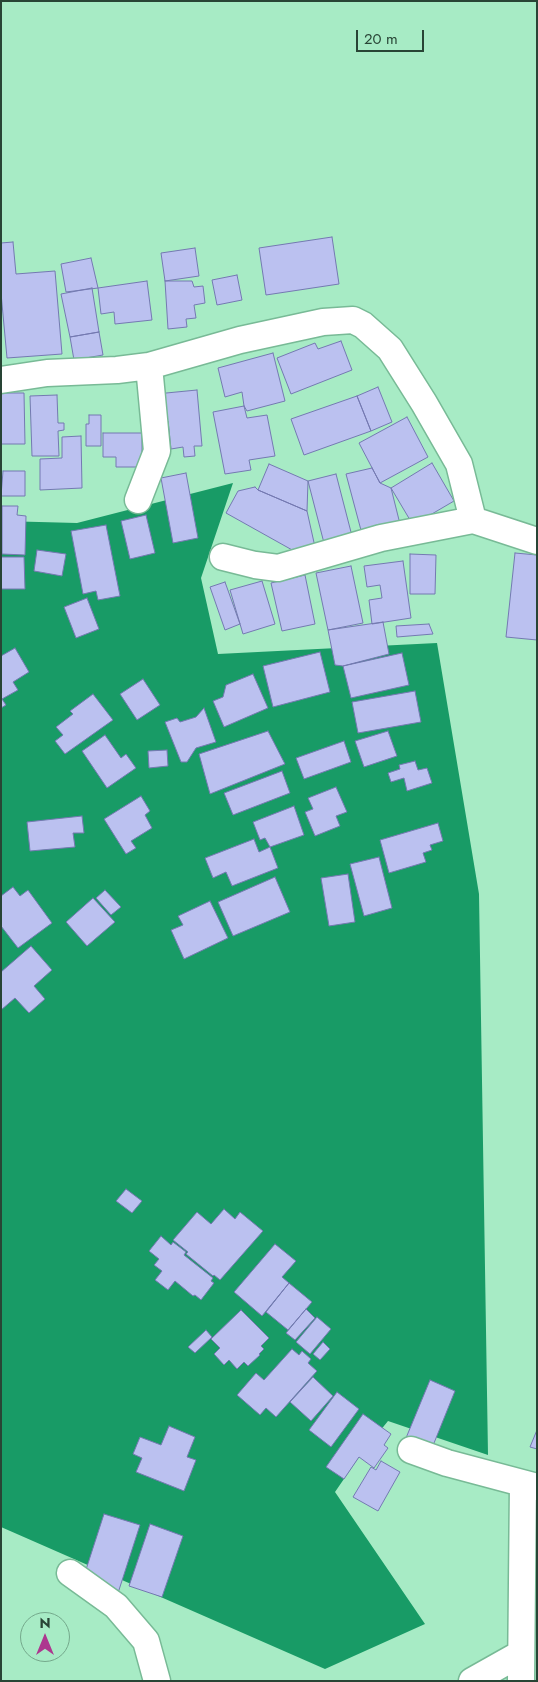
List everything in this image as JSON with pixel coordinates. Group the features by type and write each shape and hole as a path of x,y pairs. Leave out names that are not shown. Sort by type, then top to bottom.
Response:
{"street":[{"path":"1,380 47,373 117,370 149,366 240,340 322,322 343,319 354,320 363,325 390,349 424,403 459,464 473,520"},
{"path":"138,500 157,451 149,366"},
{"path":"224,557 255,565 278,568 381,538 473,520 537,541"},
{"path":"411,1450 447,1463 530,1486 520,1654 521,1681"},
{"path":"70,1572 116,1606 146,1641 157,1681"},
{"path":"472,1681 520,1654"}],"shaded area":[{"path":"233,483 201,578 218,654 437,643 479,894 488,1455 388,1421 359,1457 335,1492 425,1624 325,1669 1,1527 1,521 77,523"}],"building":[{"path":"332,237 339,284 266,295 259,248"},
{"path":"13,242 16,274 55,271 62,354 7,358 1,293 1,243"},
{"path":"195,248 199,276 165,281 161,253"},
{"path":"91,258 98,288 66,292 61,264"},
{"path":"237,275 242,300 217,305 212,280"},
{"path":"147,281 152,320 115,324 114,312 101,314 98,288"},
{"path":"165,281 192,281 194,287 203,286 205,303 194,305 196,318 186,319 187,327 168,329"},
{"path":"92,288 99,332 70,337 61,294"},
{"path":"99,332 103,355 74,360 70,337"},
{"path":"341,341 352,370 291,394 277,358 315,343 318,349"},
{"path":"273,353 285,401 247,411 244,406 242,392 225,397 218,368"},
{"path":"378,387 392,422 371,431 357,396"},
{"path":"197,390 202,446 194,446 195,456 184,457 183,447 171,449 168,421 158,422 156,394"},
{"path":"1,393 24,393 25,444 1,444"},
{"path":"57,395 58,423 64,423 64,430 58,431 59,456 32,456 30,396"},
{"path":"357,396 371,431 304,455 291,419"},
{"path":"244,406 247,418 267,415 275,456 249,460 251,470 225,474 213,412"},
{"path":"89,415 101,415 101,446 86,446 86,424 89,424"},
{"path":"407,417 428,457 380,483 359,443"},
{"path":"103,433 142,433 142,467 116,467 116,457 103,457"},
{"path":"81,436 82,488 40,490 40,459 62,458 62,437"},
{"path":"432,463 454,501 413,525 391,488"},
{"path":"269,464 308,481 307,511 258,490"},
{"path":"372,468 380,483 391,488 400,524 362,534 346,474"},
{"path":"3,471 25,471 25,496 1,496"},
{"path":"186,473 198,538 173,543 161,478"},
{"path":"336,474 352,536 324,543 308,481"},
{"path":"255,487 307,511 315,547 294,551 226,513 238,491"},
{"path":"2,506 18,506 17,515 26,516 25,555 2,554"},
{"path":"146,515 155,553 130,559 121,521"},
{"path":"106,525 120,596 98,600 96,591 83,594 71,531"},
{"path":"37,550 66,554 62,576 34,571"},
{"path":"515,553 537,555 537,640 506,637"},
{"path":"410,554 436,555 435,594 410,594"},
{"path":"1,557 24,557 25,589 1,589"},
{"path":"403,561 411,618 372,624 369,600 382,598 380,585 367,587 364,566"},
{"path":"351,566 363,623 328,630 316,573"},
{"path":"305,575 315,624 282,631 271,583"},
{"path":"262,581 275,624 243,634 230,590"},
{"path":"225,582 240,624 225,630 210,587"},
{"path":"87,598 99,629 76,638 64,607"},
{"path":"383,622 389,654 343,666 335,665 328,630"},
{"path":"429,624 433,634 397,637 396,626"},
{"path":"15,648 29,672 13,682 18,690 2,699 6,705 1,708 1,656"},
{"path":"320,652 330,692 273,707 263,666"},
{"path":"402,653 409,685 351,698 343,666"},
{"path":"253,674 268,708 224,727 213,701 223,697 226,685"},
{"path":"143,679 160,705 137,720 120,694"},
{"path":"415,691 421,722 358,733 352,702"},
{"path":"93,694 113,720 65,754 55,741 63,735 56,727 73,714 70,711"},
{"path":"204,708 216,742 196,748 187,762 181,762 165,722 177,718 180,722 196,717"},
{"path":"268,731 285,764 210,794 199,754"},
{"path":"388,731 397,756 364,767 355,741"},
{"path":"105,735 121,758 126,754 136,768 107,788 82,751"},
{"path":"344,741 351,762 304,779 296,758"},
{"path":"167,750 168,766 149,768 148,751"},
{"path":"415,761 418,770 427,768 432,783 407,791 404,778 391,782 388,773 400,769 399,765"},
{"path":"282,771 290,793 233,815 224,793"},
{"path":"336,787 347,812 336,816 340,826 315,836 305,812 313,809 308,798"},
{"path":"141,796 150,811 145,815 152,828 131,841 136,848 126,854 104,819"},
{"path":"294,806 304,835 270,847 265,838 260,840 253,822"},
{"path":"82,816 84,833 73,833 75,847 30,851 27,822"},
{"path":"438,823 443,841 430,845 432,850 423,853 426,862 389,873 380,840"},
{"path":"254,839 259,852 270,847 278,868 232,886 226,872 213,878 205,858"},
{"path":"379,857 392,908 364,916 350,864"},
{"path":"348,874 355,922 329,926 321,878"},
{"path":"275,877 290,912 233,936 218,902"},
{"path":"13,887 20,896 28,890 52,923 18,948 1,926 1,896"},
{"path":"105,890 121,907 111,915 96,898"},
{"path":"93,898 115,922 87,946 66,922"},
{"path":"210,901 228,938 184,959 171,930 183,925 178,916"},
{"path":"31,946 52,970 34,986 45,999 29,1013 15,998 1,1010 1,972"},
{"path":"126,1189 142,1201 132,1213 116,1201"},
{"path":"224,1209 235,1219 240,1212 263,1231 220,1280 186,1254 188,1252 173,1240 197,1212 211,1224"},
{"path":"161,1236 171,1245 173,1242 186,1252 184,1255 213,1278 211,1281 214,1283 201,1300 175,1281 168,1290 155,1280 162,1271 154,1265 159,1259 149,1251"},
{"path":"275,1244 296,1261 282,1277 289,1283 262,1316 234,1292"},
{"path":"289,1283 312,1302 288,1330 266,1312"},
{"path":"306,1309 315,1318 295,1340 286,1333"},
{"path":"241,1310 269,1338 261,1346 264,1349 260,1355 248,1366 244,1362 237,1369 229,1360 224,1365 214,1354 220,1348 211,1339"},
{"path":"317,1317 331,1329 310,1354 296,1342"},
{"path":"206,1330 212,1337 195,1353 188,1347"},
{"path":"323,1342 330,1349 320,1360 313,1354"},
{"path":"292,1349 299,1355 302,1351 311,1359 308,1363 317,1371 276,1417 266,1408 260,1415 237,1395 256,1373 264,1380"},
{"path":"313,1377 333,1396 311,1421 290,1402"},
{"path":"430,1380 455,1391 432,1448 406,1438"},
{"path":"337,1392 359,1409 331,1447 309,1430"},
{"path":"363,1414 391,1434 384,1445 388,1448 374,1468 359,1457 344,1479 326,1467"},
{"path":"169,1426 195,1437 187,1457 196,1460 184,1491 136,1472 142,1458 133,1454 140,1437 161,1445"},
{"path":"537,1430 537,1449 530,1447"},
{"path":"381,1461 400,1472 378,1511 353,1497 371,1467 376,1470"},
{"path":"104,1514 140,1525 118,1593 82,1582"},
{"path":"150,1524 183,1536 162,1597 129,1586"}]}
